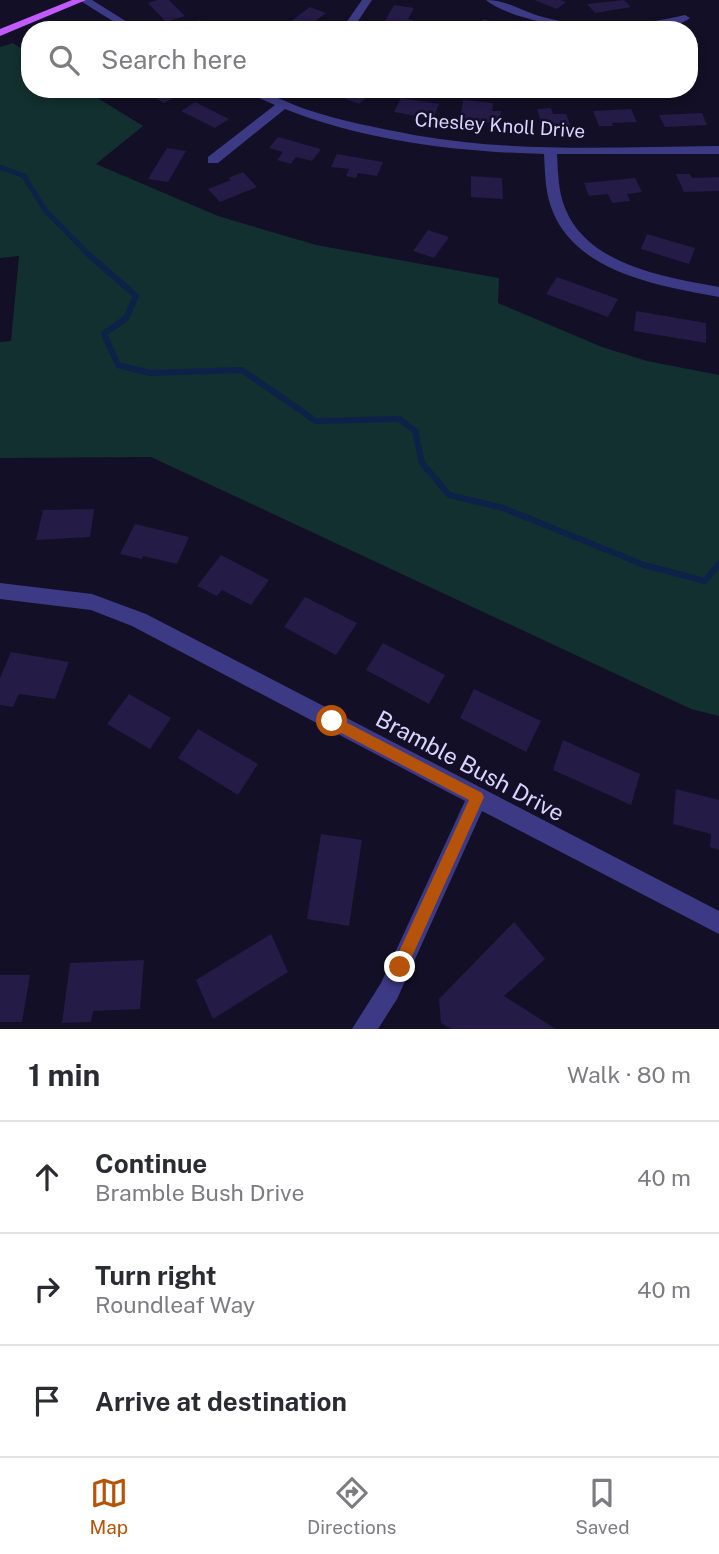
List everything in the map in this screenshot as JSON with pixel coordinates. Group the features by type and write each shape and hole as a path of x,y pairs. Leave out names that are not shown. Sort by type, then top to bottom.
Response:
{"main road":[{"path":"30,21 82,0"},
{"path":"0,33 21,25"}],"street":[{"path":"82,0 119,21"},
{"path":"352,21 367,0"},
{"path":"491,0 546,21"},
{"path":"673,21 685,18"},
{"name":"Chesley Knoll Drive","path":"273,98 317,118 392,136 466,146 550,152 719,150"},
{"path":"213,160 284,105"},
{"path":"550,152 559,210 576,236 594,251 634,273 719,292"},
{"name":"Bramble Bush Drive","path":"0,591 92,602 139,620 719,922"},
{"path":"364,1029 389,991 477,797"}],"green space":[{"path":"13,43 21,48 21,98 98,98 143,126 96,164 218,216 316,245 499,278 498,303 602,347 647,361 719,375 719,716 691,709 151,457 0,458 0,342 11,341 19,256 0,258 0,47"}],"building":[{"path":"169,0 185,16 165,21 148,3"},
{"path":"534,0 560,0 566,2 557,9"},
{"path":"624,0 631,7 595,13 587,4"},
{"path":"394,5 414,8 408,19 413,21 385,21"},
{"path":"310,7 326,13 315,21 291,21"},
{"path":"156,98 173,98 164,103"},
{"path":"344,98 366,98 359,104"},
{"path":"401,98 439,104 433,119 394,112"},
{"path":"463,100 493,103 492,111 501,111 500,123 460,122"},
{"path":"195,102 229,119 215,128 181,111"},
{"path":"551,108 553,114 566,114 571,127 543,128 537,109"},
{"path":"631,109 637,122 612,123 613,126 599,126 593,111"},
{"path":"702,113 707,125 665,127 659,115"},
{"path":"278,137 321,149 312,161 296,157 291,164 277,160 283,152 269,148"},
{"path":"167,148 186,151 168,182 148,179"},
{"path":"337,154 383,162 377,176 358,173 356,178 346,176 349,169 331,167"},
{"path":"243,172 257,187 220,202 208,189 231,180 228,178"},
{"path":"676,174 690,174 692,178 719,177 719,191 684,192"},
{"path":"471,176 502,178 503,199 471,197"},
{"path":"635,178 642,192 627,194 630,201 612,203 608,194 589,196 584,183"},
{"path":"428,230 449,237 434,258 413,251"},
{"path":"647,234 695,248 689,264 641,249"},
{"path":"557,277 618,299 608,317 546,294"},
{"path":"636,311 706,323 706,343 634,331"},
{"path":"94,509 90,537 36,540 43,510"},
{"path":"135,524 189,537 177,564 120,554"},
{"path":"221,555 269,580 251,605 222,590 217,596 197,586"},
{"path":"305,597 357,623 336,655 284,627"},
{"path":"383,643 445,675 429,704 366,670"},
{"path":"11,652 69,662 55,699 19,694 13,707 0,705 0,678"},
{"path":"474,689 541,721 526,752 460,718"},
{"path":"129,694 171,718 150,749 107,724"},
{"path":"198,729 258,764 238,795 178,758"},
{"path":"563,740 640,774 631,805 553,770"},
{"path":"676,789 719,800 719,850 710,847 711,834 673,824"},
{"path":"321,834 362,840 349,926 307,919"},
{"path":"514,922 545,959 504,996 556,1029 451,1029 441,1023 439,999"},
{"path":"271,934 288,972 213,1019 196,980"},
{"path":"144,960 140,1009 93,1011 91,1022 62,1023 70,963"},
{"path":"0,975 30,975 22,1022 0,1022"}],"waterway":[{"path":"0,167 24,176 45,210 88,254"},
{"path":"88,254 136,296 126,318 104,334 118,365 150,373 242,370 316,421 399,419 415,431 422,463 449,495 503,508 644,565 705,581 719,564"}],"route":[{"path":"332,721 477,797 400,967"}]}
